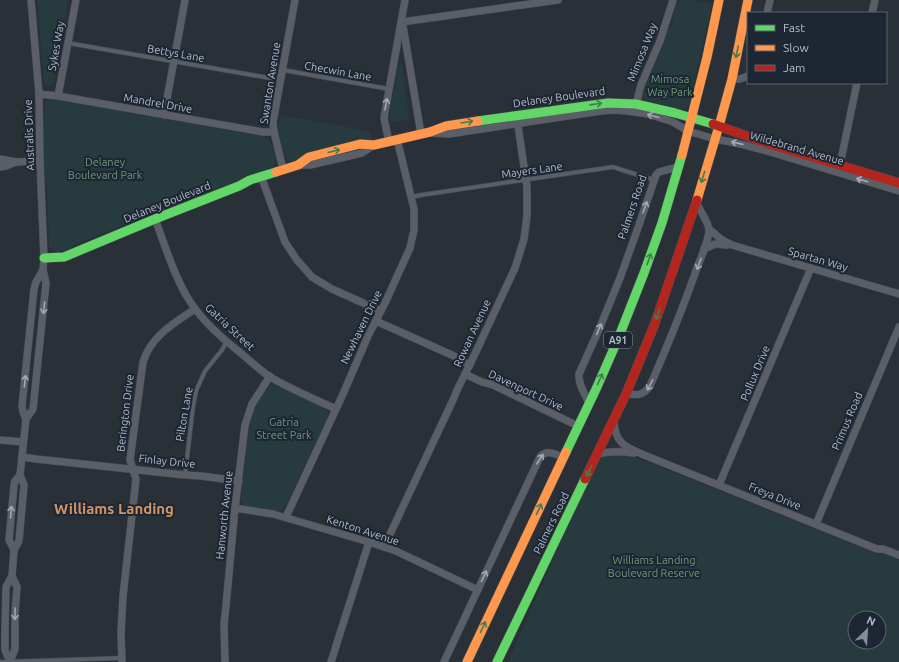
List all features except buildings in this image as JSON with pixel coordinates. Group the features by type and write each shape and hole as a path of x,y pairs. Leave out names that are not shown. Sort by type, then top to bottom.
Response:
{"main road":[{"name":"Palmers Road","path":"467,662 589,403 618,339 644,273 662,223 692,118 719,0"},
{"name":"Palmers Road","path":"497,662 626,394 654,326 720,126 732,79 748,0"},
{"name":"Delaney Boulevard","path":"44,258 64,257 239,186 250,180 298,164 309,158 360,144 374,145 426,133 446,126 517,120 608,103 626,103 635,108 692,118"},
{"name":"Wildebrand Avenue","path":"692,118 720,126 768,148 838,169 899,182"}],"street":[{"name":"Australis Drive","path":"10,662 5,650 6,587 12,576 14,550 20,541 24,485 20,475 23,442 26,419 32,408 46,283 43,270 44,258 39,94 31,0"},
{"name":"Sykes Way","path":"58,96 76,0"},
{"path":"164,115 185,0"},
{"name":"Swanton Avenue","path":"283,169 273,122 295,0"},
{"name":"Newhaven Drive","path":"286,517 368,336 406,258 412,240 414,209 412,197 384,118 406,0"},
{"path":"426,133 408,57 402,22 558,0"},
{"name":"Mimosa Way","path":"635,108 640,85 660,41 673,0"},
{"path":"767,12 770,0"},
{"path":"872,12 875,0"},
{"path":"395,57 408,57"},
{"path":"732,79 740,79 747,76"},
{"path":"838,169 857,84"},
{"name":"Mandrel Drive","path":"39,94 58,96 263,132 274,132"},
{"name":"Delaney Boulevard","path":"635,108 673,122 688,131"},
{"name":"Rowan Avenue","path":"384,547 510,278 521,249 526,228 528,195 517,120"},
{"name":"Wildebrand Avenue","path":"688,131 715,139 768,148"},
{"path":"0,159 16,162 40,161"},
{"path":"0,167 16,162"},
{"name":"Palmers Road","path":"589,403 581,388 579,374 620,278 654,180 659,172 678,167"},
{"name":"Wildebrand Avenue","path":"838,169 899,191"},
{"path":"261,176 285,242 297,260 312,277 332,289 381,311"},
{"path":"626,394 635,395 647,391 677,324 704,249 709,229 706,220 696,202"},
{"name":"Gatria Street","path":"155,219 184,291 195,309 208,324 260,370 285,385 336,409"},
{"name":"Spartan Way","path":"709,229 722,240 732,245 899,294"},
{"name":"Spartan Way","path":"704,249 715,244 732,245"},
{"name":"Pollux Drive","path":"719,486 811,268"},
{"name":"Australis Drive","path":"26,419 22,406 34,289 43,270"},
{"name":"Berington Drive","path":"122,660 121,633 123,596 136,479 130,460 141,370 145,354 156,338 195,309"},
{"path":"376,321 454,356 470,365"},
{"name":"Primus Road","path":"816,524 899,327"},
{"name":"Davenport Drive","path":"465,374 578,426"},
{"name":"Hanworth Avenue","path":"225,662 224,624 235,508 245,425 254,399 270,376"},
{"name":"Freya Drive","path":"614,419 615,432 620,442 644,455 877,548 899,555"},
{"path":"0,440 23,442"},
{"name":"Freya Drive","path":"597,454 620,451 644,455"},
{"path":"444,662 540,457 546,452 564,457"},
{"name":"Finlay Drive","path":"22,457 239,481"},
{"name":"Australis Drive","path":"14,550 9,540 14,485 15,481 20,475"},
{"name":"Kenton Avenue","path":"235,508 286,517 384,547 478,590"},
{"path":"330,662 369,542"},
{"name":"Australis Drive","path":"10,662 15,649 17,587 12,576"}],"lane":[{"name":"Bettys Lane","path":"68,43 281,80"},
{"name":"Checwin Lane","path":"283,70 389,89"},
{"name":"Mayers Lane","path":"412,197 613,167 654,180"},
{"name":"Pilton Lane","path":"185,475 196,391 205,371 222,350 227,341"},
{"path":"0,662 122,660"}],"green space":[{"path":"37,0 68,0 54,82 50,86 46,85 44,81"},
{"name":"Mimosa Way Park","path":"681,0 694,0 712,4 689,105 685,109 676,110 649,103 643,99 643,89 662,48 669,27 672,27 674,11 677,4"},
{"path":"400,64 402,65 409,119 391,122 390,112 398,66"},
{"name":"Delaney Boulevard Park","path":"48,99 265,137 272,145 276,162 273,167 76,244 71,249 54,252 49,247 47,184 44,179 44,105"},
{"path":"280,115 369,131 373,142 290,161 287,160 283,152 280,141 278,122"},
{"name":"Gatria Street Park","path":"274,384 324,408 328,414 285,507 279,511 246,506 241,500 249,422 255,405 267,386"},
{"name":"Williams Landing Boulevard Reserve","path":"609,454 627,455 637,458 878,554 882,553 899,559 899,662 508,662 598,456"}],"traffic: fast":[{"path":"478,121 608,103 636,104 713,124"},
{"path":"566,452 618,339 644,273 662,223 682,155"},
{"path":"44,258 64,257 239,186 250,180 276,172"},
{"path":"497,662 585,479"}],"traffic: slow":[{"path":"682,155 707,57 719,0"},
{"path":"697,200 732,79 748,0"},
{"path":"276,172 298,165 309,157 360,144 374,145 430,132 446,126 478,121"},
{"path":"467,662 566,452"}],"traffic: jam":[{"path":"713,124 769,144 899,183"},
{"path":"585,479 626,394 654,326 697,200"}],"district":[{"name":"Williams Landing","path":"114,509"}]}
